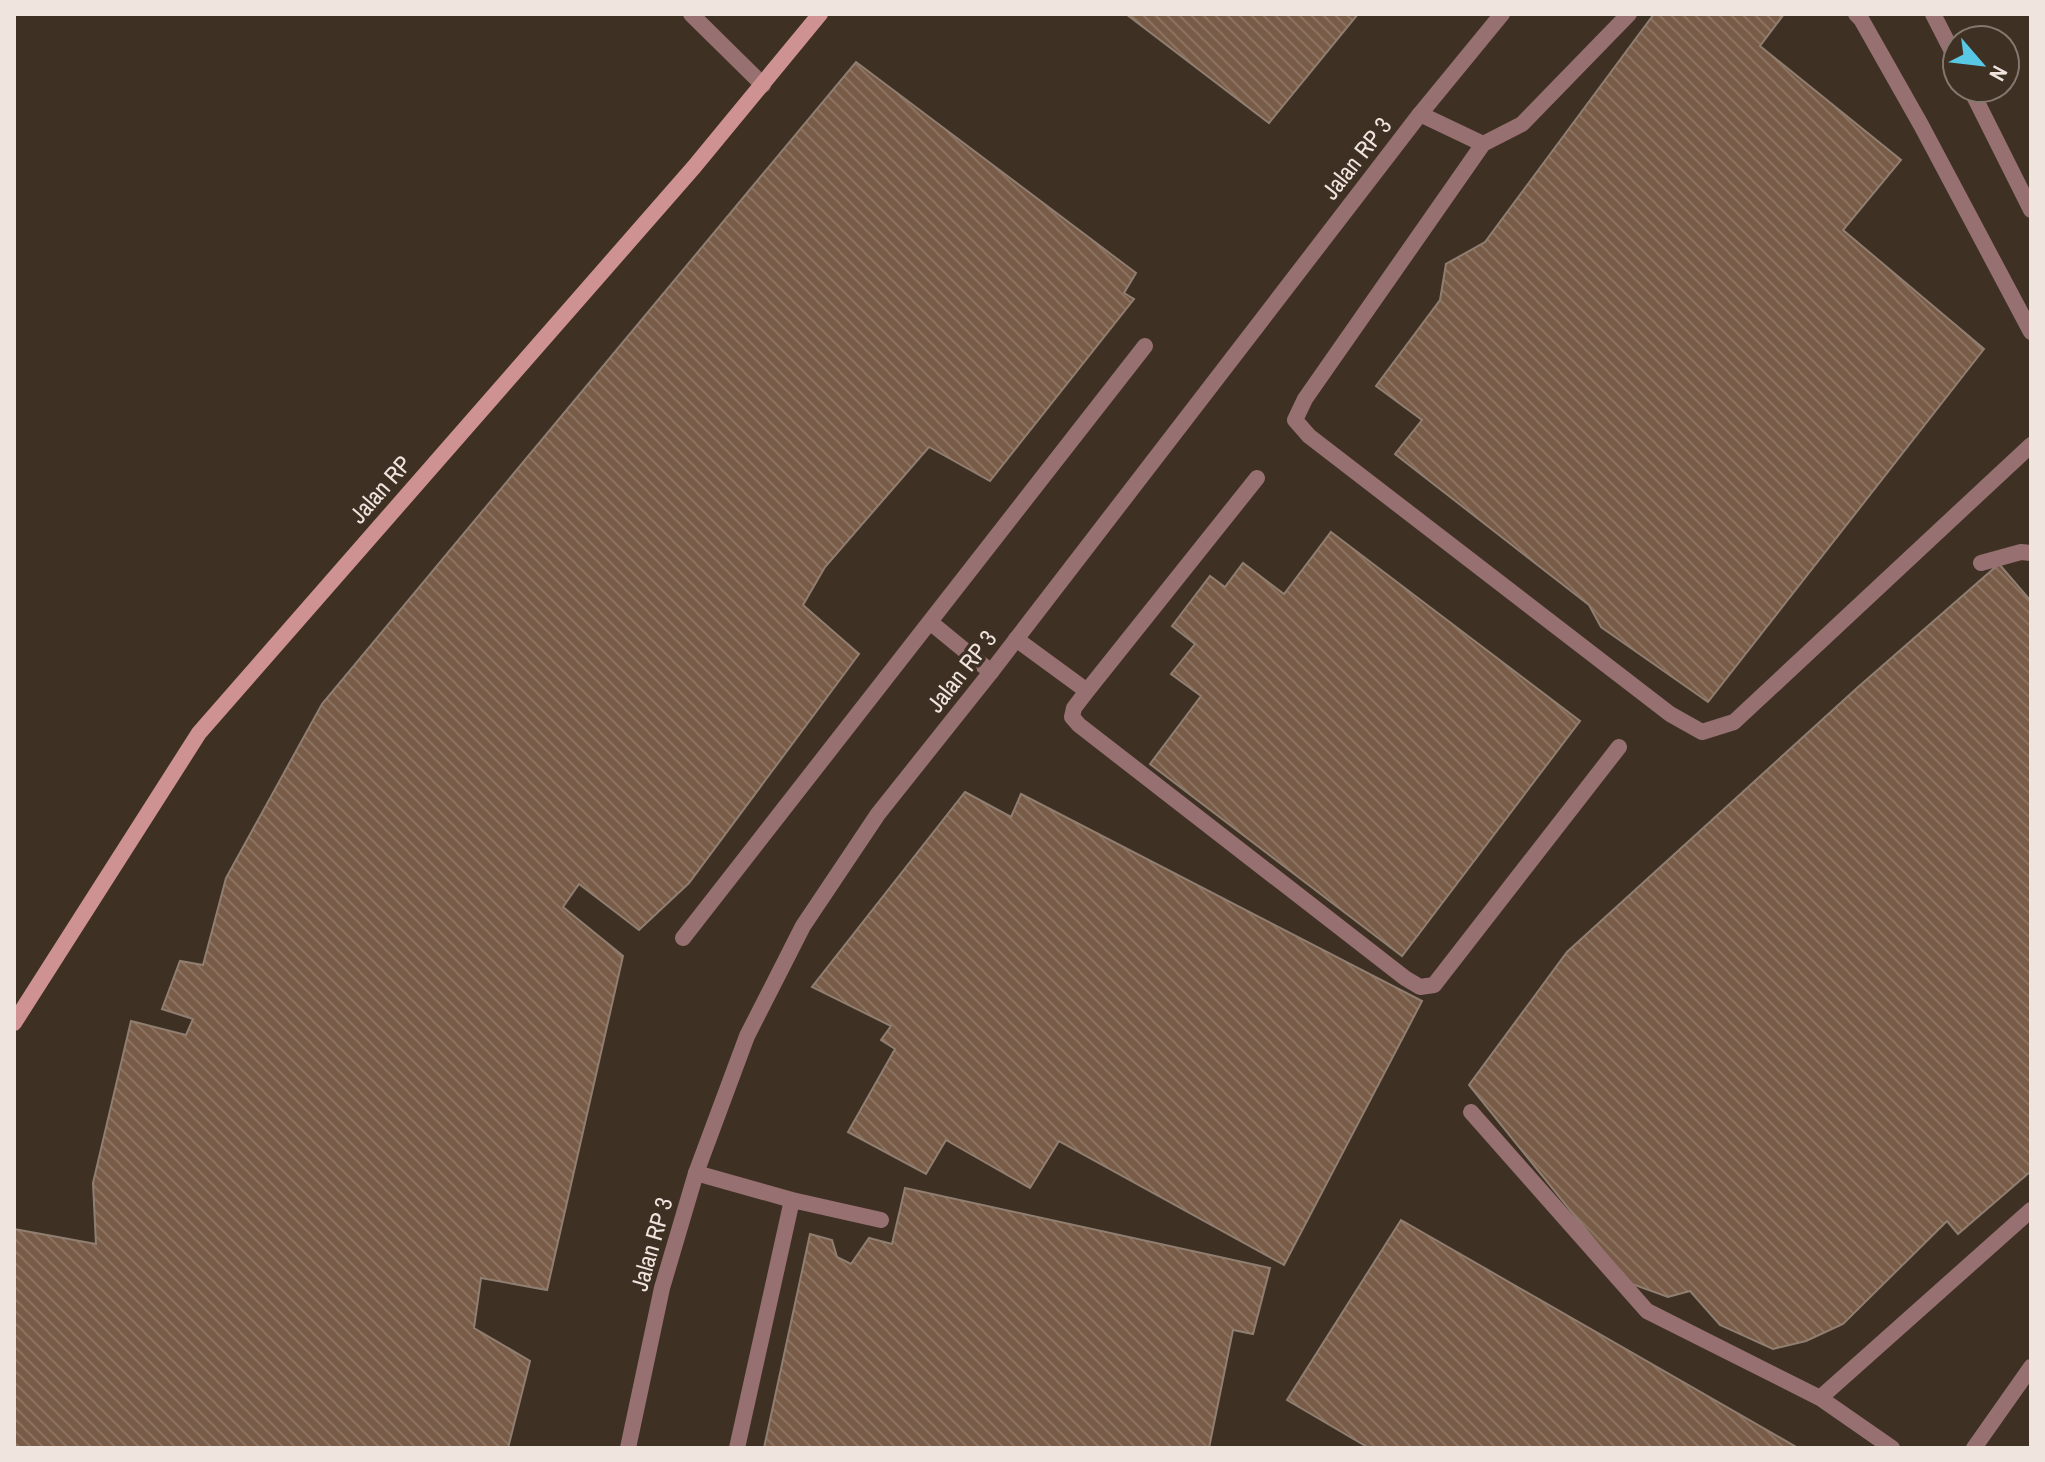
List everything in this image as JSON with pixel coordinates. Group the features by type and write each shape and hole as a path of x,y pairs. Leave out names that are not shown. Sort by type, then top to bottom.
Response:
{"street":[{"name":"Jalan RP","path":"14,1023 199,733 694,167 820,14"},
{"name":"Jalan RP 3","path":"628,1448 662,1288 696,1173 747,1036 803,926 878,814 991,672 1420,114 1502,14"},
{"path":"1629,14 1522,124 1483,144 1305,399 1295,420 1309,436 1658,705 1702,732 1734,722 2031,445"},
{"path":"1856,14 1921,125 2031,332"},
{"path":"701,17 763,85"},
{"path":"1978,104 2031,210"},
{"path":"1420,114 1483,144"},
{"path":"683,938 1145,346"},
{"path":"1257,478 1087,691 1074,708 1072,717 1405,978 1420,987 1434,985 1619,747"},
{"path":"1981,563 2021,552 2031,553"},
{"path":"930,622 991,672"},
{"path":"1016,639 1087,691"},
{"path":"1471,1112 1647,1311 1820,1398 1892,1448"},
{"path":"696,1173 792,1200 881,1220"},
{"path":"737,1448 792,1200"},
{"path":"1820,1398 2031,1210"},
{"path":"1974,1448 2031,1367"}],"building":[{"path":"1126,14 1358,14 1269,123"},
{"path":"1654,14 1784,14 1760,46 1901,160 1843,230 1984,349 1708,702 1601,627 1589,605 1395,454 1422,420 1376,386 1440,300 1446,264 1485,242"},
{"path":"856,62 1136,273 1124,293 1134,299 990,481 929,447 825,567 803,605 859,654 689,883 639,930 579,884 563,907 623,956 547,1290 481,1278 474,1328 530,1361 508,1448 14,1448 14,1229 96,1244 93,1183 131,1021 186,1035 193,1019 162,1009 180,961 203,965 226,878 322,704"},
{"path":"1331,532 1580,721 1402,956 1150,764 1201,696 1171,674 1195,644 1172,626 1210,576 1225,587 1243,563 1284,594"},
{"path":"1999,564 2031,601 2031,1171 1958,1234 1947,1221 1843,1324 1806,1341 1773,1349 1720,1325 1690,1291 1668,1297 1629,1283 1469,1085 1567,952 1857,688"},
{"path":"965,792 1011,817 1021,794 1422,1001 1284,1265 1059,1141 1030,1188 946,1140 926,1174 848,1132 895,1049 881,1040 891,1026 812,987"},
{"path":"905,1188 1270,1268 1253,1334 1233,1330 1209,1448 764,1448 810,1234 832,1240 837,1257 851,1264 869,1238 892,1244"},
{"path":"1401,1220 1798,1448 1369,1448 1287,1400"}]}
